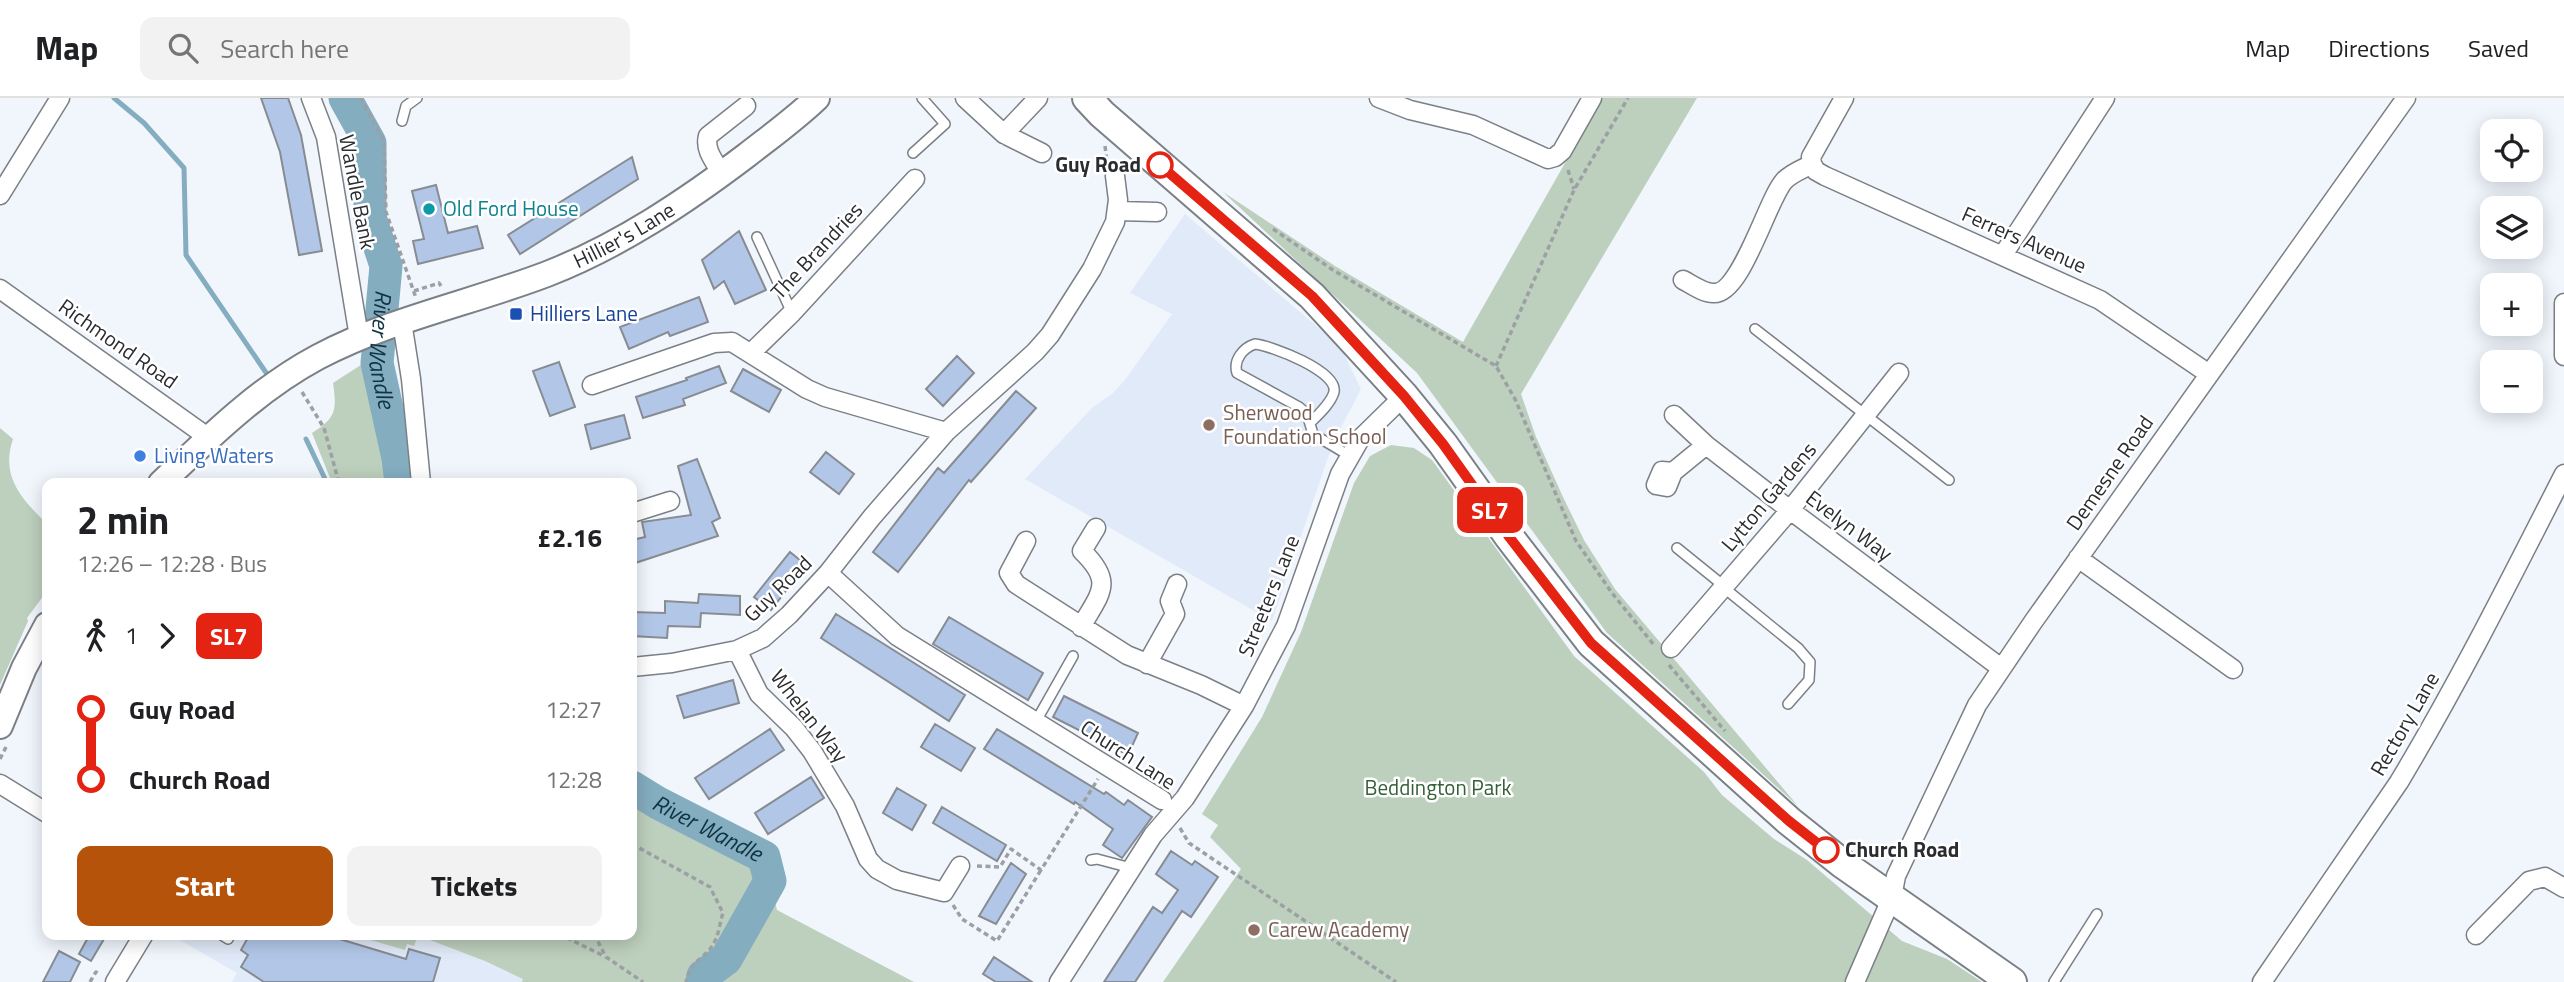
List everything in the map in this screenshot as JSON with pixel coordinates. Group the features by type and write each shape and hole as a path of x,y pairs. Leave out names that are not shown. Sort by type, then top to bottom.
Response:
{"highway":[{"path":"1095,106 1312,296 1404,396 1443,444 1510,538 1591,643 1789,821 1843,864 2012,982"}],"main road":[{"name":"Hillier's Lane","path":"166,478 209,438 290,374 359,337 515,286 579,261 664,214 722,174 817,98"},
{"path":"0,726 24,668 42,634"}],"street":[{"path":"0,195 60,98"},
{"name":"Wandle Bank","path":"311,98 326,138 359,337"},
{"path":"965,98 1004,134 1042,153"},
{"path":"1004,134 1038,98"},
{"path":"1379,98 1410,110 1473,125 1541,158 1555,157 1562,151 1592,98"},
{"path":"1683,280 1712,294 1720,292 1733,280 1743,265 1780,187 1790,175 1812,164 1811,157 1844,98"},
{"path":"2003,255 2105,98"},
{"name":"Demesne Road","path":"1892,897 1901,864 1977,705 2078,558 2406,98"},
{"path":"722,174 710,155 706,141 708,136 746,106"},
{"name":"Ferrers Avenue","path":"1812,164 1816,171 1825,176 2100,300 2209,374"},
{"name":"The Brandries","path":"751,353 792,313 915,178"},
{"name":"Guy Road","path":"637,666 672,663 737,650 751,645 775,628 828,573 946,432 1050,335 1092,269 1111,231 1117,211 1116,178"},
{"path":"1117,211 1157,212"},
{"name":"Richmond Road","path":"0,289 209,438"},
{"path":"2564,303 2564,356"},
{"path":"402,322 421,478"},
{"path":"592,385 714,343 732,342 807,389 825,397 946,432"},
{"name":"Lytton Gardens","path":"1665,654 1790,510 1899,373"},
{"name":"Streeters Lane","path":"1059,982 1168,807 1244,706 1286,626 1335,484 1350,456 1370,429 1404,396"},
{"name":"Evelyn Way","path":"1674,415 1706,444 1790,510 2001,668"},
{"path":"1673,472 1706,444"},
{"name":"Rectory Lane","path":"2262,982 2413,760 2488,624 2564,474"},
{"path":"637,511 670,500"},
{"path":"1081,627 1100,593 1102,583 1097,566 1083,551 1096,528"},
{"path":"1026,541 1012,565 1010,579 1127,655 1244,706"},
{"path":"2078,558 2233,669"},
{"name":"Church Lane","path":"828,573 897,636 1107,765 1168,807"},
{"path":"1147,664 1175,614 1170,601 1177,584"},
{"name":"Whelan Way","path":"737,650 759,694 794,728 812,751 845,806 868,859 877,869 897,880 944,891"},
{"path":"0,784 42,810"},
{"path":"944,891 960,866"},
{"path":"2476,935 2529,881 2545,877 2564,888"},
{"path":"1855,982 1892,897"},
{"path":"115,982 140,940"}],"lane":[{"path":"402,121 406,106 417,98"},
{"path":"913,153 944,124 922,98"},
{"path":"757,237 792,313"},
{"path":"1755,329 1949,480"},
{"path":"1311,422 1334,393 1334,384 1329,378 1321,371 1270,347 1255,344 1243,350 1236,362 1237,373 1299,407 1311,422 1312,434 1350,456"},
{"path":"1677,548 1798,648 1810,662 1809,680 1788,704"},
{"path":"1035,723 1073,656"},
{"path":"1091,860 1097,859 1131,868"},
{"path":"2054,982 2097,914"}],"path":[{"path":"360,98 384,141 386,212 418,303"},
{"path":"1496,366 1574,190 1628,98"},
{"path":"1095,106 1107,180 1116,178"},
{"path":"1268,226 1333,270 1496,366 1515,399 1576,541 1612,593 1732,738"},
{"path":"290,374 324,428 338,478"},
{"path":"944,891 962,919 997,941 1107,765"},
{"name":"Church Lane","path":"1168,807 1189,843 1396,982"},
{"path":"637,847 710,887 723,913 714,942 703,956 689,967 686,982"},
{"path":"960,866 1000,867 1011,849 1041,870"},
{"path":"571,940 606,957 643,982"},
{"path":"597,940 606,957"}],"shaded area":[{"name":"Sherwood Foundation School","path":"1185,214 1340,346 1361,389 1333,443 1272,621 1025,479 1093,407 1112,394 1125,380 1172,314 1130,293"},
{"path":"180,940 546,940 591,982 232,982 237,973"}],"green space":[{"path":"1602,98 1697,98 1521,394 1536,437 1563,497 1584,540 1615,589 1798,806 1607,633 1417,373 1223,192 1335,266 1463,342"},
{"path":"367,361 394,478 330,478 312,433 326,423 333,412 333,383"},
{"path":"0,428 13,439 9,465 11,476 29,506 42,519 42,598 27,618 0,685"},
{"name":"Beddington Park","path":"1391,445 1414,448 1432,460 1574,656 1704,772 1722,795 1774,839 1807,860 1902,941 1947,959 1982,982 1163,982 1241,869 1210,837 1218,825 1202,814 1262,717 1301,632 1354,483 1370,456"},
{"path":"637,790 764,857 777,910 914,982 522,982 523,979 430,940 637,940"},
{"path":"370,940 416,940 414,946 407,944 405,950"}],"building":[{"path":"261,98 288,98 301,135 322,251 299,255 280,152"},
{"path":"632,157 638,179 520,254 508,235"},
{"name":"Old Ford House","path":"436,185 448,233 477,226 483,248 418,264 413,241 424,239 412,191"},
{"path":"739,231 766,290 735,304 724,281 714,289 702,260"},
{"path":"699,297 708,322 670,336 668,332 629,349 620,327"},
{"path":"957,356 974,373 943,406 926,389"},
{"path":"559,362 575,407 550,416 533,371"},
{"path":"719,366 726,383 683,399 685,405 643,418 636,397"},
{"path":"743,369 781,390 769,412 731,391"},
{"path":"1016,391 1036,408 971,482 969,480 898,572 873,552 938,468 944,473"},
{"path":"624,415 630,438 591,449 585,425"},
{"path":"826,452 854,474 839,494 810,472"},
{"path":"697,459 720,518 712,522 718,536 637,562 637,539 645,537 642,522 691,515 678,466"},
{"path":"790,552 806,565 771,610 754,597"},
{"path":"699,594 740,596 740,615 701,613 700,627 668,626 667,638 637,636 637,612 665,613 665,601 698,603"},
{"path":"836,614 965,695 949,721 821,638"},
{"path":"949,617 1043,673 1028,700 933,644"},
{"path":"733,680 739,703 684,718 677,696"},
{"path":"1064,696 1138,733 1128,755 1053,717"},
{"path":"935,724 975,748 961,771 921,747"},
{"path":"770,729 784,750 709,799 695,778"},
{"path":"997,729 1104,794 1106,792 1124,805 1128,800 1152,817 1122,858 1103,845 1113,829 1075,802 1074,804 984,749"},
{"path":"811,777 824,798 768,834 755,813"},
{"path":"897,788 926,805 912,830 883,813"},
{"path":"942,807 1006,845 997,861 933,823"},
{"path":"1171,851 1192,865 1195,861 1218,877 1191,917 1182,911 1135,982 1104,982 1153,907 1162,913 1178,890 1156,874"},
{"path":"1011,863 1026,874 996,924 979,916"},
{"path":"87,940 103,940 91,961 79,954"},
{"path":"247,940 343,940 406,959 409,949 440,958 433,982 264,982 241,967 248,955 241,950"},
{"path":"59,951 80,962 70,982 43,982"},
{"path":"994,957 1032,982 996,982 983,974"}],"waterway":[{"name":"River Wandle","path":"114,98 144,123 184,168 186,255 269,377"},
{"name":"River Wandle","path":"345,98 370,143 370,217 386,266 377,363 400,478"},
{"name":"River Wandle","path":"306,439 325,478"},
{"name":"River Wandle","path":"637,790 764,857 770,881 726,959 703,976 702,982"}],"bus line":[{"name":"SL7","path":"1160,165 1312,296 1404,396 1443,444 1510,538 1591,643 1789,821 1826,850"}],"place":[{"name":"Guy Road","path":"1160,165"},
{"name":"Old Ford House","path":"429,209"},
{"name":"Hilliers Lane","path":"516,314"},
{"name":"Sherwood Foundation School","path":"1209,425"},
{"name":"Living Waters","path":"140,456"},
{"name":"Church Road","path":"1826,850"},
{"name":"Carew Academy","path":"1254,930"}]}
